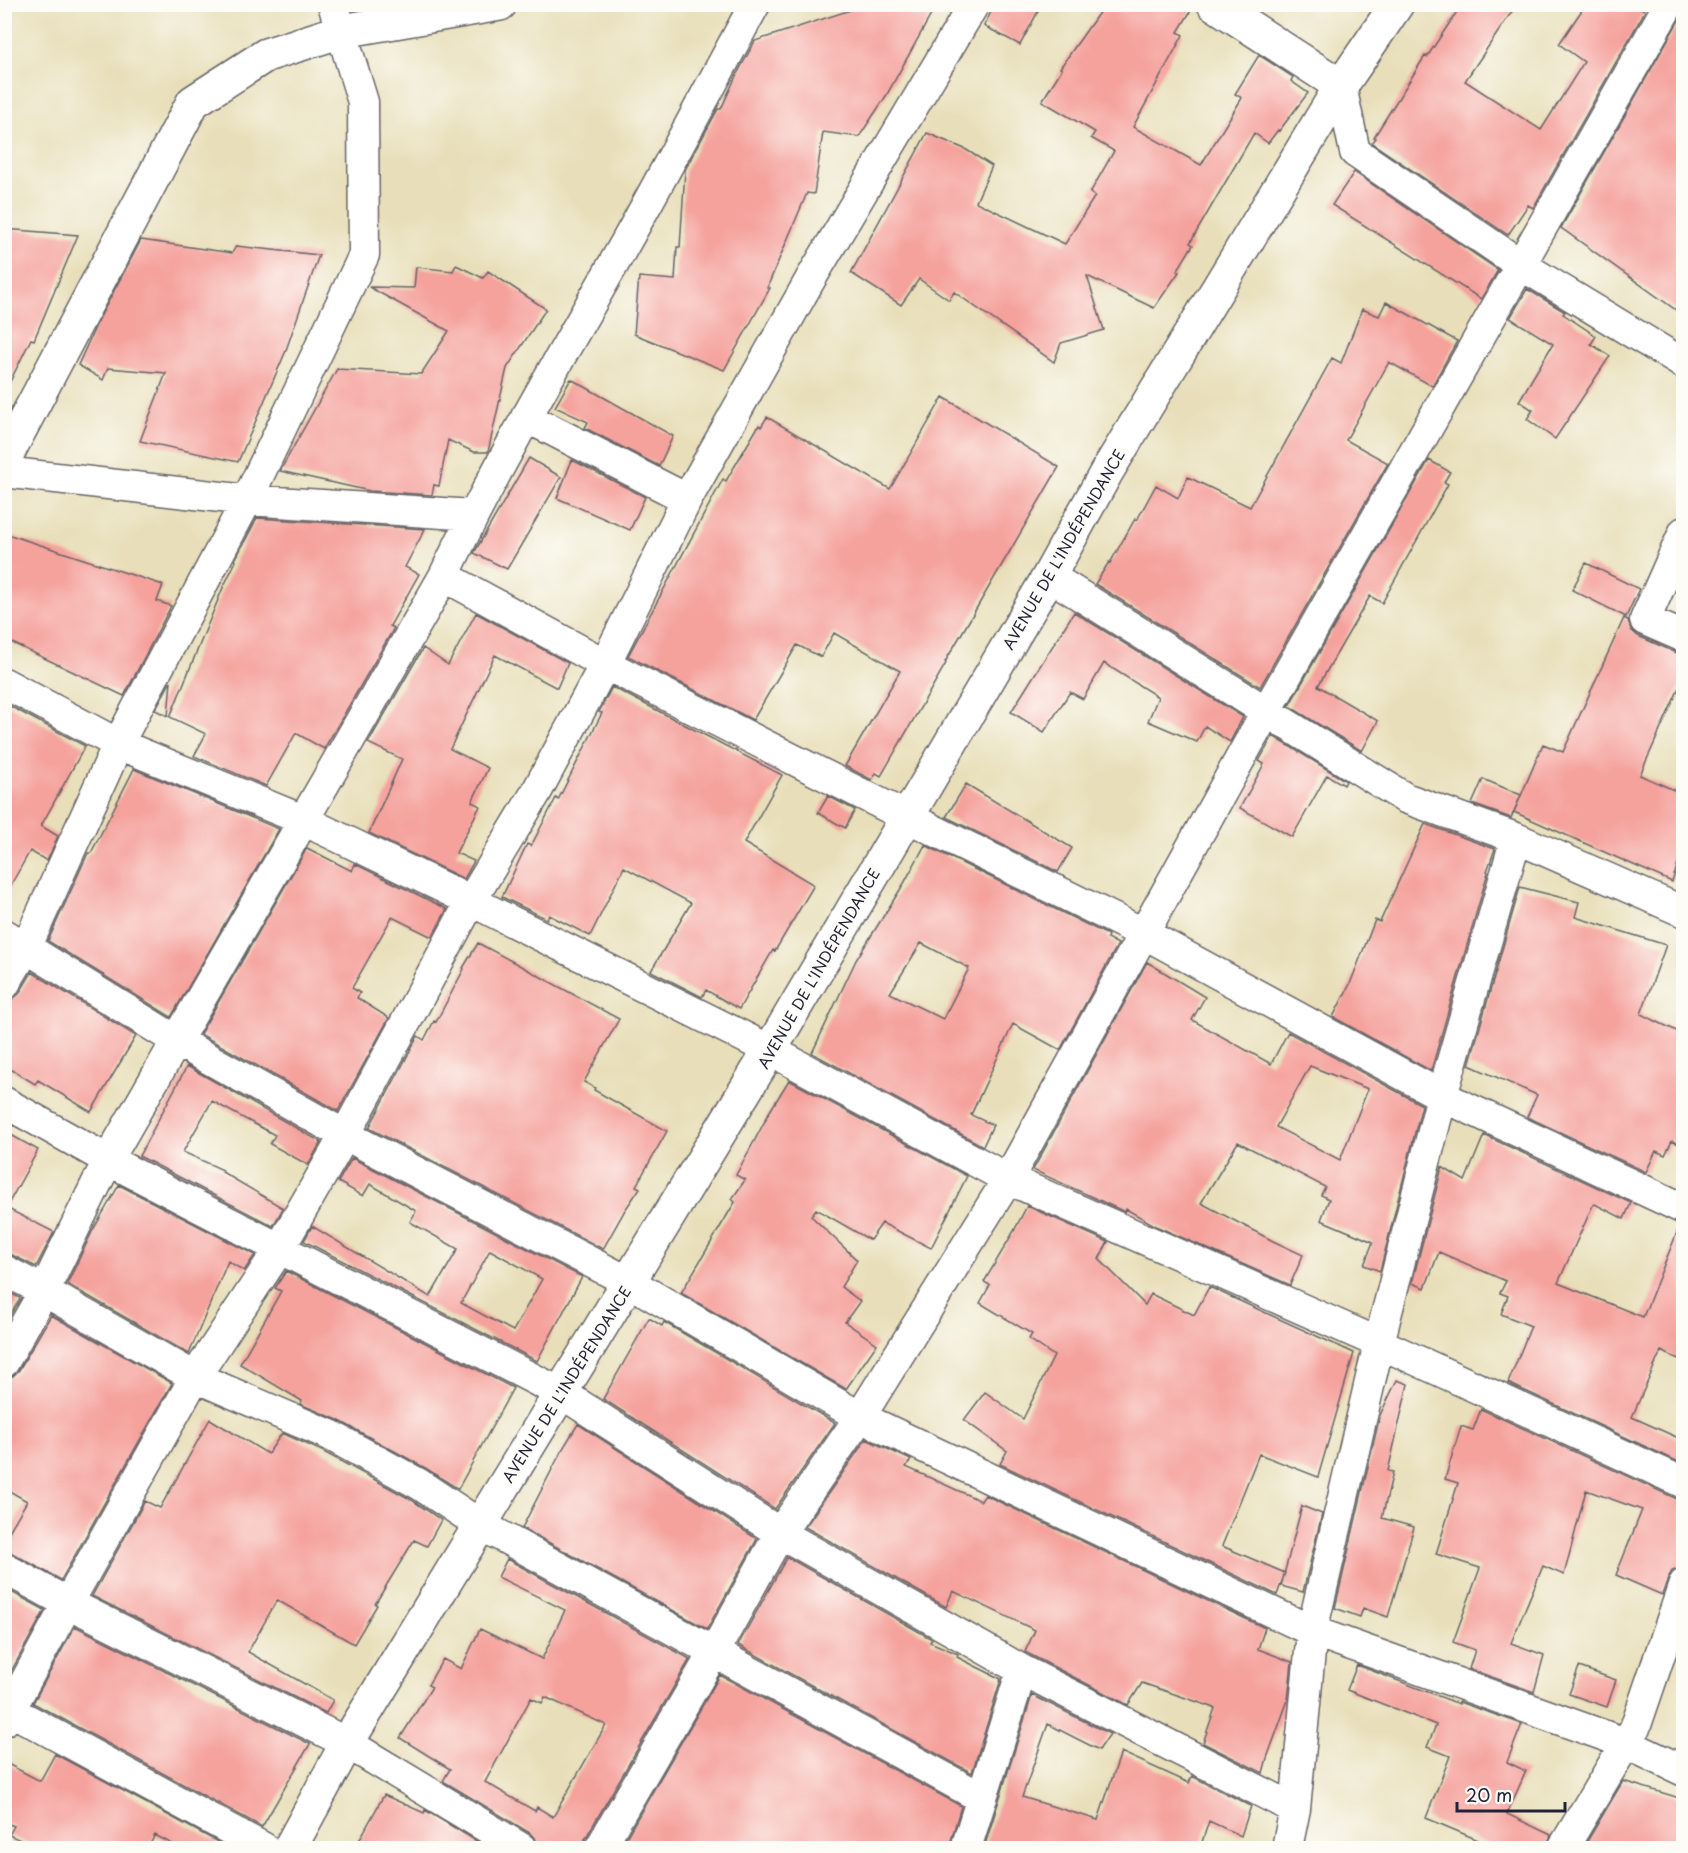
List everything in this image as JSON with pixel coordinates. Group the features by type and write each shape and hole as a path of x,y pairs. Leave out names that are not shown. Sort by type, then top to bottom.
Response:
{"main road":[{"path":"4,460 193,102 266,55 338,18 500,4"},
{"path":"1214,4 1341,86"},
{"name":"AVENUE DE L'INDÉPENDANCE","path":"290,1848 347,1743 770,1050 1049,576 1112,463 1341,86 1396,4"}],"street":[{"path":"4,1362 44,1291 108,1160 444,576 473,515 526,417 620,254 755,4"},
{"path":"264,1848 6,1713 195,1377 280,1248 345,1135 471,901 537,791 605,664 687,499 810,280 974,4"},
{"path":"600,1848 780,1533 860,1417 1008,1179 1266,712 1669,4"},
{"path":"4,985 16,941 247,500 364,255 363,102 338,18"},
{"path":"1341,86 1355,152 1521,265 1683,364"},
{"path":"526,417 687,499"},
{"path":"4,472 247,500 473,515"},
{"path":"1683,532 1645,620 1683,638"},
{"path":"444,576 605,664 1145,934 1442,1096 1683,1209"},
{"path":"1049,576 1405,798 1516,838 1683,912"},
{"path":"4,683 118,744 303,820 471,901 770,1050 1008,1179 1379,1343 1683,1484"},
{"path":"1287,1848 1295,1809 1312,1631 1379,1343 1442,1096 1516,838"},
{"path":"16,941 177,1041 345,1135 629,1282 860,1417 1312,1631 1625,1743 1683,1771"},
{"path":"4,1102 108,1160 561,1393 780,1533 1022,1670 1295,1809"},
{"path":"4,1270 195,1377 330,1435 419,1484 479,1524 982,1798"},
{"path":"4,1568 68,1603 347,1743 521,1848"},
{"path":"1563,1848 1635,1728 1683,1584"},
{"path":"966,1848 1022,1670"}],"building":[{"path":"869,4 937,4 886,96 859,137 823,132 814,194 807,193 767,288 770,288 724,370 634,334 639,277 675,280 677,247 680,247 685,170 718,109 721,109 755,41"},
{"path":"995,4 1042,4 1020,45 984,26"},
{"path":"1105,4 1195,4 1178,32 1183,35 1133,127 1201,165 1242,98 1235,94 1259,55 1293,77 1291,81 1308,93 1268,143 1254,133 1190,243 1193,245 1177,271 1179,272 1154,308 1087,276 1104,330 1061,343 1054,362 954,292 949,300 919,279 901,305 851,273 927,133 965,149 992,166 976,202 1065,244 1095,196 1090,193 1114,151 1091,138 1095,132 1042,101 1062,69 1060,68"},
{"path":"1462,4 1517,4 1465,81 1541,130 1584,62 1559,44 1586,4 1636,4 1645,11 1533,208 1528,205 1508,235 1372,143 1425,56 1427,57"},
{"path":"1683,13 1683,315 1561,228"},
{"path":"1354,172 1498,270 1481,299 1332,205"},
{"path":"4,229 78,235 34,340 31,339 4,394"},
{"path":"141,240 232,253 236,246 319,255 285,353 238,462 140,441 166,373 108,368 103,380 78,365 98,321"},
{"path":"456,265 483,278 488,271 546,309 507,368 488,452 474,452 448,440 439,486 434,485 432,495 370,491 280,471 337,369 421,374 449,331 369,287 414,288 416,267 453,271"},
{"path":"1527,289 1565,312 1563,314 1596,336 1591,344 1610,356 1555,439 1527,419 1533,410 1519,401 1553,344 1510,318"},
{"path":"1386,302 1457,341 1432,386 1389,362 1346,440 1388,463 1260,687 1095,584 1135,519 1137,520 1156,485 1178,498 1188,477 1250,507 1332,358 1341,363 1362,309 1379,316"},
{"path":"571,379 673,436 659,466 585,428 588,422 555,407"},
{"path":"943,397 1059,467 881,776 876,773 872,780 845,766 900,671 834,633 821,657 797,645 753,720 628,656 723,479 726,481 759,425 761,427 767,417 890,489"},
{"path":"529,458 561,477 507,569 474,553"},
{"path":"572,460 645,497 630,530 557,498"},
{"path":"1429,460 1450,472 1444,482 1448,484 1382,603 1370,596 1318,686 1378,721 1362,751 1289,706"},
{"path":"257,518 425,529 405,567 419,574 390,626 394,628 324,749 296,733 266,786 194,756 206,734 170,717 235,560"},
{"path":"4,533 163,585 157,601 171,606 124,696 4,639"},
{"path":"1586,563 1639,589 1626,617 1572,590"},
{"path":"1074,612 1243,717 1230,742 1205,726 1197,742 1148,721 1158,697 1104,663 1083,699 1070,692 1044,732 1011,712"},
{"path":"476,613 568,663 557,688 495,655 450,749 488,768 472,802 480,806 456,853 474,861 464,879 369,833 402,759 368,743 423,648 448,665"},
{"path":"1624,618 1628,620 1631,630 1638,636 1683,654 1683,679 1640,775 1683,794 1683,848 1672,882 1514,812 1543,744 1563,752"},
{"path":"171,681 168,716 155,710"},
{"path":"612,687 782,775 744,843 814,885 739,1009 706,990 702,997 651,971 691,903 624,867 590,936 549,915 547,919 502,897 527,844 531,846 556,798 558,800 602,713 599,712"},
{"path":"4,703 85,746 41,826 58,836 47,861 30,851 4,897"},
{"path":"1273,736 1346,781 1344,785 1327,775 1292,837 1240,808 1264,764 1259,761"},
{"path":"134,769 279,829 171,1017 48,941 88,853 91,853"},
{"path":"1483,779 1521,795 1511,818 1472,804"},
{"path":"966,784 1072,848 1058,872 946,817"},
{"path":"828,796 855,810 845,828 818,813"},
{"path":"1425,824 1495,849 1431,1071 1333,1017 1350,984 1375,920 1380,922"},
{"path":"925,845 1108,935 1107,938 1118,944 1060,1050 1013,1024 971,1115 993,1125 983,1146 812,1053 856,960","holes":["921,943 969,968 943,1019 890,993"]},
{"path":"307,848 352,871 355,864 447,909 432,937 392,917 352,988 360,993 357,998 389,1018 338,1111 200,1034"},
{"path":"1520,887 1579,902 1575,917 1666,945 1641,1014 1683,1034 1683,1146 1672,1141 1665,1155 1656,1151 1646,1172 1527,1117 1537,1095 1469,1065"},
{"path":"478,943 619,1019 584,1082 595,1088 594,1090 667,1131 636,1186 640,1188 603,1249 369,1128 418,1036 424,1040 434,1021 436,1022"},
{"path":"1147,962 1205,997 1192,1020 1271,1064 1288,1032 1422,1105 1380,1271 1364,1265 1373,1242 1321,1220 1329,1199 1321,1195 1325,1187 1238,1142 1201,1203 1303,1255 1290,1285 1158,1227 1126,1209 1125,1212 1033,1170","holes":["1310,1066 1368,1089 1340,1160 1276,1127"]},
{"path":"32,972 136,1036 91,1112 38,1080 35,1084 4,1065 4,1011 10,1001 19,994"},
{"path":"187,1066 321,1142 308,1165 270,1144 275,1135 212,1101 183,1152 223,1170 222,1172 283,1208 273,1226 139,1156"},
{"path":"789,1080 967,1176 931,1248 882,1223 870,1240 816,1209 811,1216 857,1260 841,1287 860,1301 845,1322 877,1344 846,1389 681,1293 735,1202 732,1199 745,1180 736,1175 765,1119"},
{"path":"4,1131 38,1150 6,1208 54,1232 36,1267 4,1253"},
{"path":"1484,1135 1631,1203 1624,1219 1593,1205 1558,1283 1643,1317 1680,1225 1683,1226 1683,1361 1661,1351 1632,1417 1683,1440 1683,1464 1508,1383 1531,1326 1501,1314 1508,1296 1500,1293 1506,1281 1439,1252 1425,1288 1412,1283 1442,1167 1465,1181"},
{"path":"352,1158 582,1277 537,1361 304,1241 312,1226 430,1297 458,1249 410,1222 416,1211 370,1184 363,1196 338,1182","holes":["490,1250 542,1279 513,1331 461,1303"]},
{"path":"119,1185 255,1255 244,1271 228,1261 189,1354 67,1284 92,1232"},
{"path":"1027,1206 1108,1242 1099,1259 1145,1305 1151,1294 1194,1315 1209,1287 1354,1353 1318,1477 1259,1454 1222,1546 1285,1573 1277,1595 1000,1464 1007,1451 964,1420 985,1392 1023,1419 1054,1356 1029,1339 1032,1334 980,1303 990,1285 984,1282"},
{"path":"286,1271 513,1388 458,1489 427,1469 338,1420 300,1404 302,1401 240,1364 281,1291 275,1288"},
{"path":"4,1290 20,1298 4,1326"},
{"path":"51,1315 172,1383 61,1580 12,1553 4,1551 4,1540 27,1501 4,1488 4,1379 13,1376 19,1370"},
{"path":"649,1318 662,1326 664,1322 835,1423 775,1509 603,1399"},
{"path":"1397,1380 1408,1384 1388,1471 1393,1472 1382,1518 1414,1527 1388,1617 1363,1608 1360,1617 1335,1608 1380,1415"},
{"path":"1481,1409 1683,1500 1683,1567 1672,1571 1662,1595 1616,1575 1642,1510 1586,1490 1564,1575 1543,1566 1511,1643 1544,1655 1534,1692 1469,1669 1475,1650 1453,1642 1480,1568 1436,1554 1458,1483 1445,1479 1461,1426 1473,1430"},
{"path":"210,1419 268,1454 282,1433 322,1451 410,1499 441,1520 427,1546 414,1540 354,1644 277,1600 248,1652 333,1700 326,1713 92,1596 145,1501 160,1508"},
{"path":"578,1424 757,1539 707,1629 522,1528"},
{"path":"866,1439 911,1460 906,1467 981,1501 985,1495 1265,1628 1258,1649 1292,1662 1288,1700 1263,1773 1203,1743 1215,1708 1142,1683 1128,1705 1025,1652 1035,1630 953,1591 946,1607 805,1527"},
{"path":"1302,1506 1322,1514 1303,1592 1281,1586"},
{"path":"787,1557 932,1639 930,1642 958,1654 957,1657 1001,1679 972,1773 738,1645"},
{"path":"507,1559 690,1659 585,1839 583,1848 538,1848 536,1840 530,1833 443,1781 450,1769 400,1738 432,1687 428,1685 443,1659 461,1669 480,1629 542,1659 565,1610 498,1577","holes":["545,1697 606,1725 553,1817 537,1807 535,1811 485,1782 531,1698 542,1703"]},
{"path":"4,1588 45,1610 4,1684"},
{"path":"75,1626 310,1744 262,1827 33,1703"},
{"path":"1357,1665 1459,1704 1459,1702 1522,1724 1507,1762 1526,1771 1507,1814 1551,1835 1546,1848 1497,1848 1426,1818 1450,1756 1427,1747 1436,1725 1347,1690"},
{"path":"1579,1667 1616,1680 1607,1707 1569,1694"},
{"path":"720,1675 961,1806 949,1848 620,1848"},
{"path":"1032,1695 1110,1734 1099,1750 1048,1724 1022,1797 1098,1820 1121,1752 1189,1783 1192,1776 1251,1806 1241,1836 1209,1821 1200,1848 984,1848"},
{"path":"55,1754 229,1848 180,1848 155,1835 148,1848 38,1848 9,1835 14,1826 4,1822 4,1762 40,1781"},
{"path":"1623,1781 1683,1799 1683,1848 1583,1848"},
{"path":"384,1795 424,1813 425,1810 488,1848 355,1848"}]}
